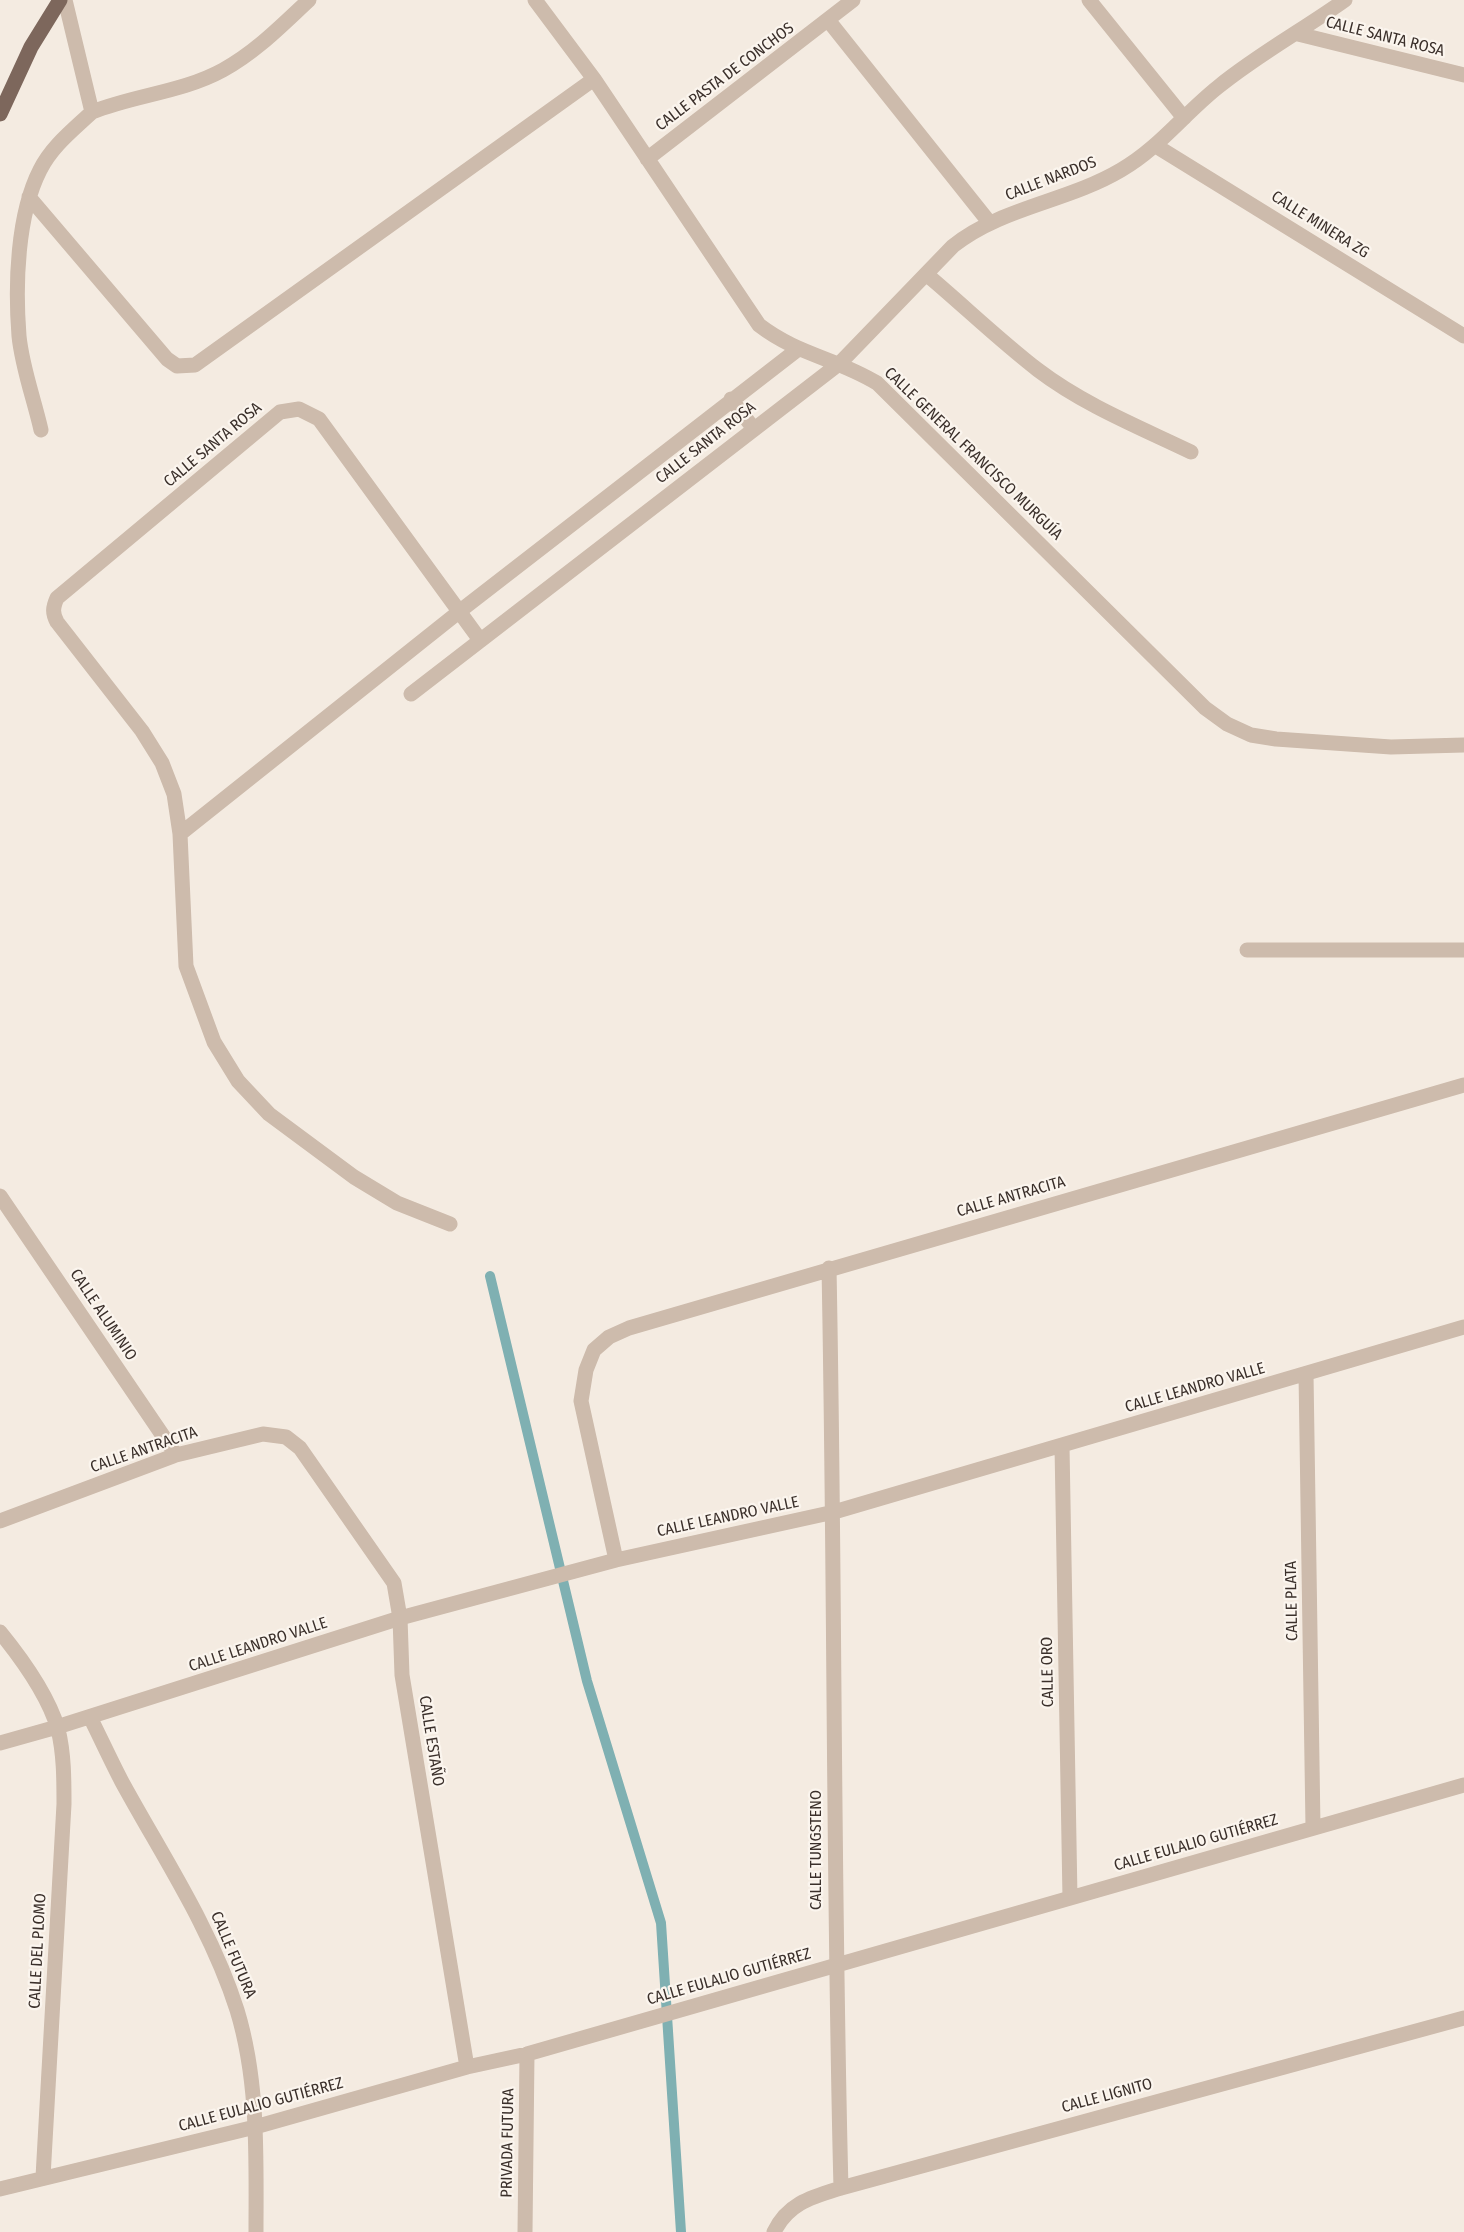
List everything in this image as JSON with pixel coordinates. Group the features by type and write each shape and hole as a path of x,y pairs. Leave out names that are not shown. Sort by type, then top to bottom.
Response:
{"main road":[{"path":"0,114 31,47 60,0"}],"street":[{"path":"65,0 92,112"},
{"path":"41,430 19,337 20,246 29,197 41,169 57,145 92,112 183,86 222,70 255,49 309,0"},
{"name":"CALLE GENERAL FRANCISCO MURGUÍA","path":"535,0 594,79 759,325 797,350 840,363 877,383 1205,708 1227,724 1251,735 1276,739 1391,747 1464,745"},
{"name":"CALLE PASTA DE CONCHOS","path":"647,159 853,0"},
{"path":"1089,0 1184,118"},
{"name":"CALLE NARDOS","path":"840,363 952,246 989,222 1069,195 1121,170 1156,146 1216,88 1345,0"},
{"path":"828,20 989,222"},
{"name":"CALLE SANTA ROSA","path":"1298,34 1464,75"},
{"path":"29,197 167,359 177,366 195,365 594,79"},
{"name":"CALLE MINERA ZG","path":"1156,146 1464,336"},
{"path":"926,273 1054,381 1111,415 1191,452"},
{"name":"CALLE SANTA ROSA","path":"180,834 460,611 797,350"},
{"name":"CALLE SANTA ROSA","path":"411,694 840,363"},
{"path":"732,399 754,429"},
{"name":"CALLE SANTA ROSA","path":"180,834 174,794 162,763 142,731 57,622 53,615 57,598 280,412 299,409 320,419 480,640"},
{"path":"180,834 186,966 214,1042 238,1081 269,1114 354,1177 397,1203 450,1224"},
{"path":"1247,950 1464,950"},
{"name":"CALLE ANTRACITA","path":"616,1560 581,1401 586,1370 594,1350 609,1337 629,1328 829,1268 1464,1085"},
{"name":"CALLE ALUMINIO","path":"0,1196 176,1455"},
{"name":"CALLE TUNGSTENO","path":"829,1268 834,1512 835,1965 841,2188"},
{"name":"CALLE LEANDRO VALLE","path":"0,1743 90,1717 400,1618 616,1560 834,1512 1464,1327"},
{"name":"CALLE PLATA","path":"1306,1374 1313,1827"},
{"name":"CALLE ANTRACITA","path":"0,1521 176,1455 263,1434 286,1437 300,1448"},
{"name":"CALLE ORO","path":"1062,1446 1070,1898"},
{"name":"CALLE ESTAÑO","path":"300,1448 394,1583 400,1618 402,1675 467,2067"},
{"name":"CALLE DEL PLOMO","path":"0,1632 41,1694 57,1727 63,1759 64,1804 43,2177"},
{"name":"CALLE FUTURA","path":"90,1717 122,1781 205,1928 237,2011 251,2078 255,2127 256,2232"},
{"name":"CALLE EULALIO GUTIÉRREZ","path":"0,2189 255,2127 467,2067 527,2054 1464,1785"},
{"name":"CALLE LIGNITO","path":"774,2232 780,2219 799,2202 841,2188 1464,2018"},
{"name":"PRIVADA FUTURA","path":"525,2232 527,2054"}],"waterway":[{"path":"490,1276 587,1681 661,1923 681,2232"}]}
